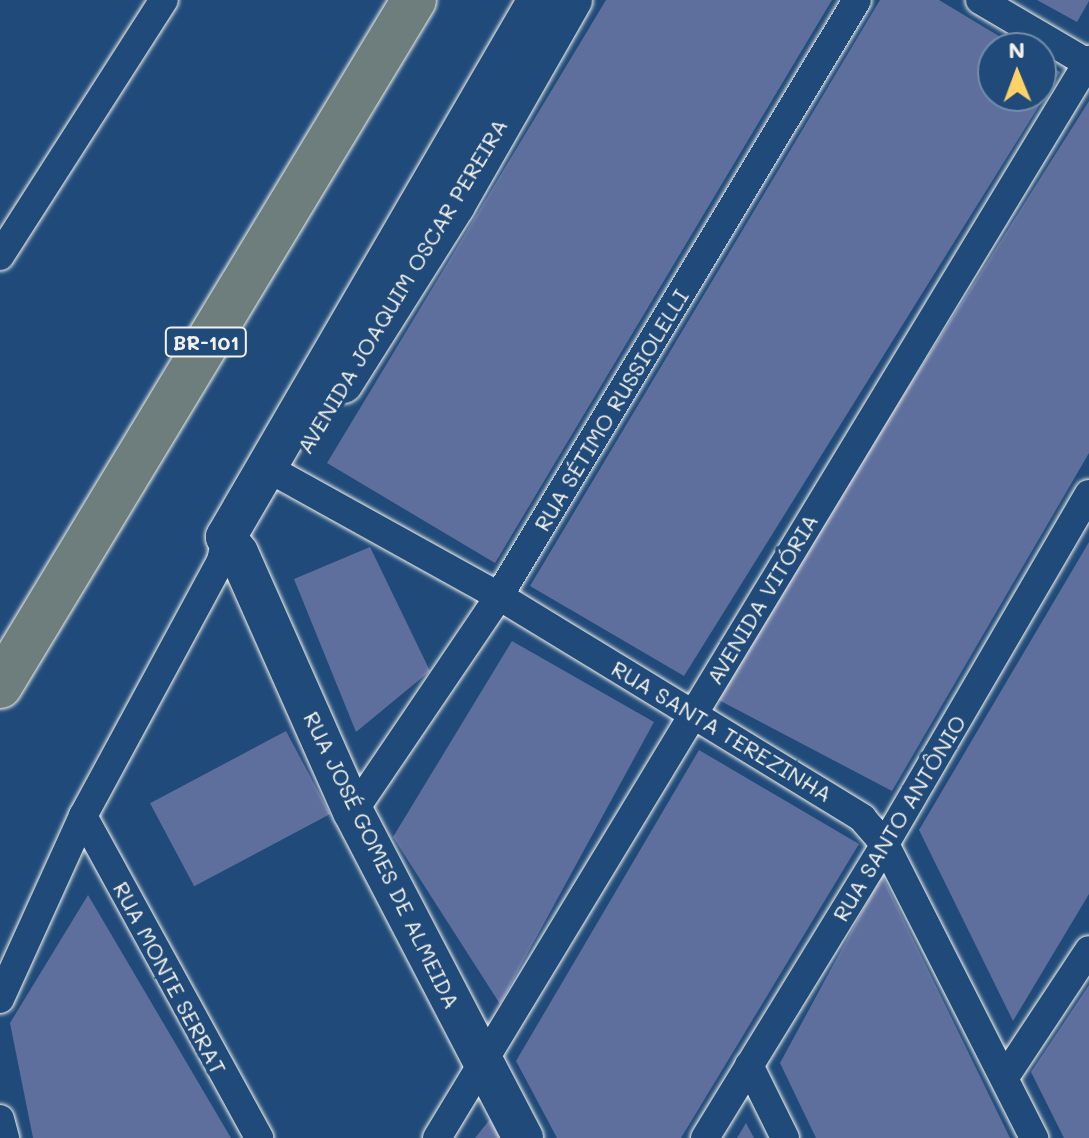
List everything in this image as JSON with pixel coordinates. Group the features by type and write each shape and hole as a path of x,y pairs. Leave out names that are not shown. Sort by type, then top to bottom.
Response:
{"highway":[{"name":"BR-101","path":"0,686 414,0"}],"street":[{"path":"0,256 164,0"},
{"name":"AVENIDA JOAQUIM OSCAR PEREIRA","path":"441,197 538,0"},
{"name":"AVENIDA JOAQUIM OSCAR PEREIRA","path":"0,999 83,816 228,550 441,197 572,0"},
{"name":"RUA SÉTIMO RUSSIOLELLI","path":"353,812 499,596 857,0"},
{"path":"980,0 1088,62"},
{"name":"AVENIDA VITÓRIA","path":"437,1138 484,1066 693,712 1088,62"},
{"name":"RUA SANTA TEREZINHA","path":"274,471 499,596 855,812 885,844 1034,1138"},
{"name":"RUA SANTO ANTÔNIO","path":"705,1138 885,844 1089,494"},
{"name":"RUA JOSÉ GOMES DE ALMEIDA","path":"228,550 353,812 523,1138"},
{"name":"RUA MONTE SERRAT","path":"83,816 259,1138"},
{"path":"1005,1077 1089,950"},
{"path":"749,1065 785,1138"},
{"path":"0,1119 5,1138"}],"building":[{"path":"606,0 832,0 495,563 327,463"},
{"path":"880,0 939,0 992,32 977,32 977,112 1035,112 684,676 530,586"},
{"path":"1037,0 1089,0 1089,1 1077,22"},
{"path":"1089,101 1089,453 892,791 713,697"},
{"path":"1089,542 1089,894 1013,1021 919,830"},
{"path":"370,547 430,671 356,732 294,579"},
{"path":"512,641 654,722 500,1004 393,837"},
{"path":"286,731 330,814 194,886 150,803"},
{"path":"699,750 859,844 681,1138 557,1138 516,1061"},
{"path":"882,875 1010,1138 816,1138 780,1063"},
{"path":"88,895 231,1138 33,1138 10,1023"},
{"path":"1089,985 1089,1138 1064,1138 1031,1072"},
{"path":"491,1118 500,1138 475,1138"},
{"path":"746,1123 754,1138 737,1138"}]}
